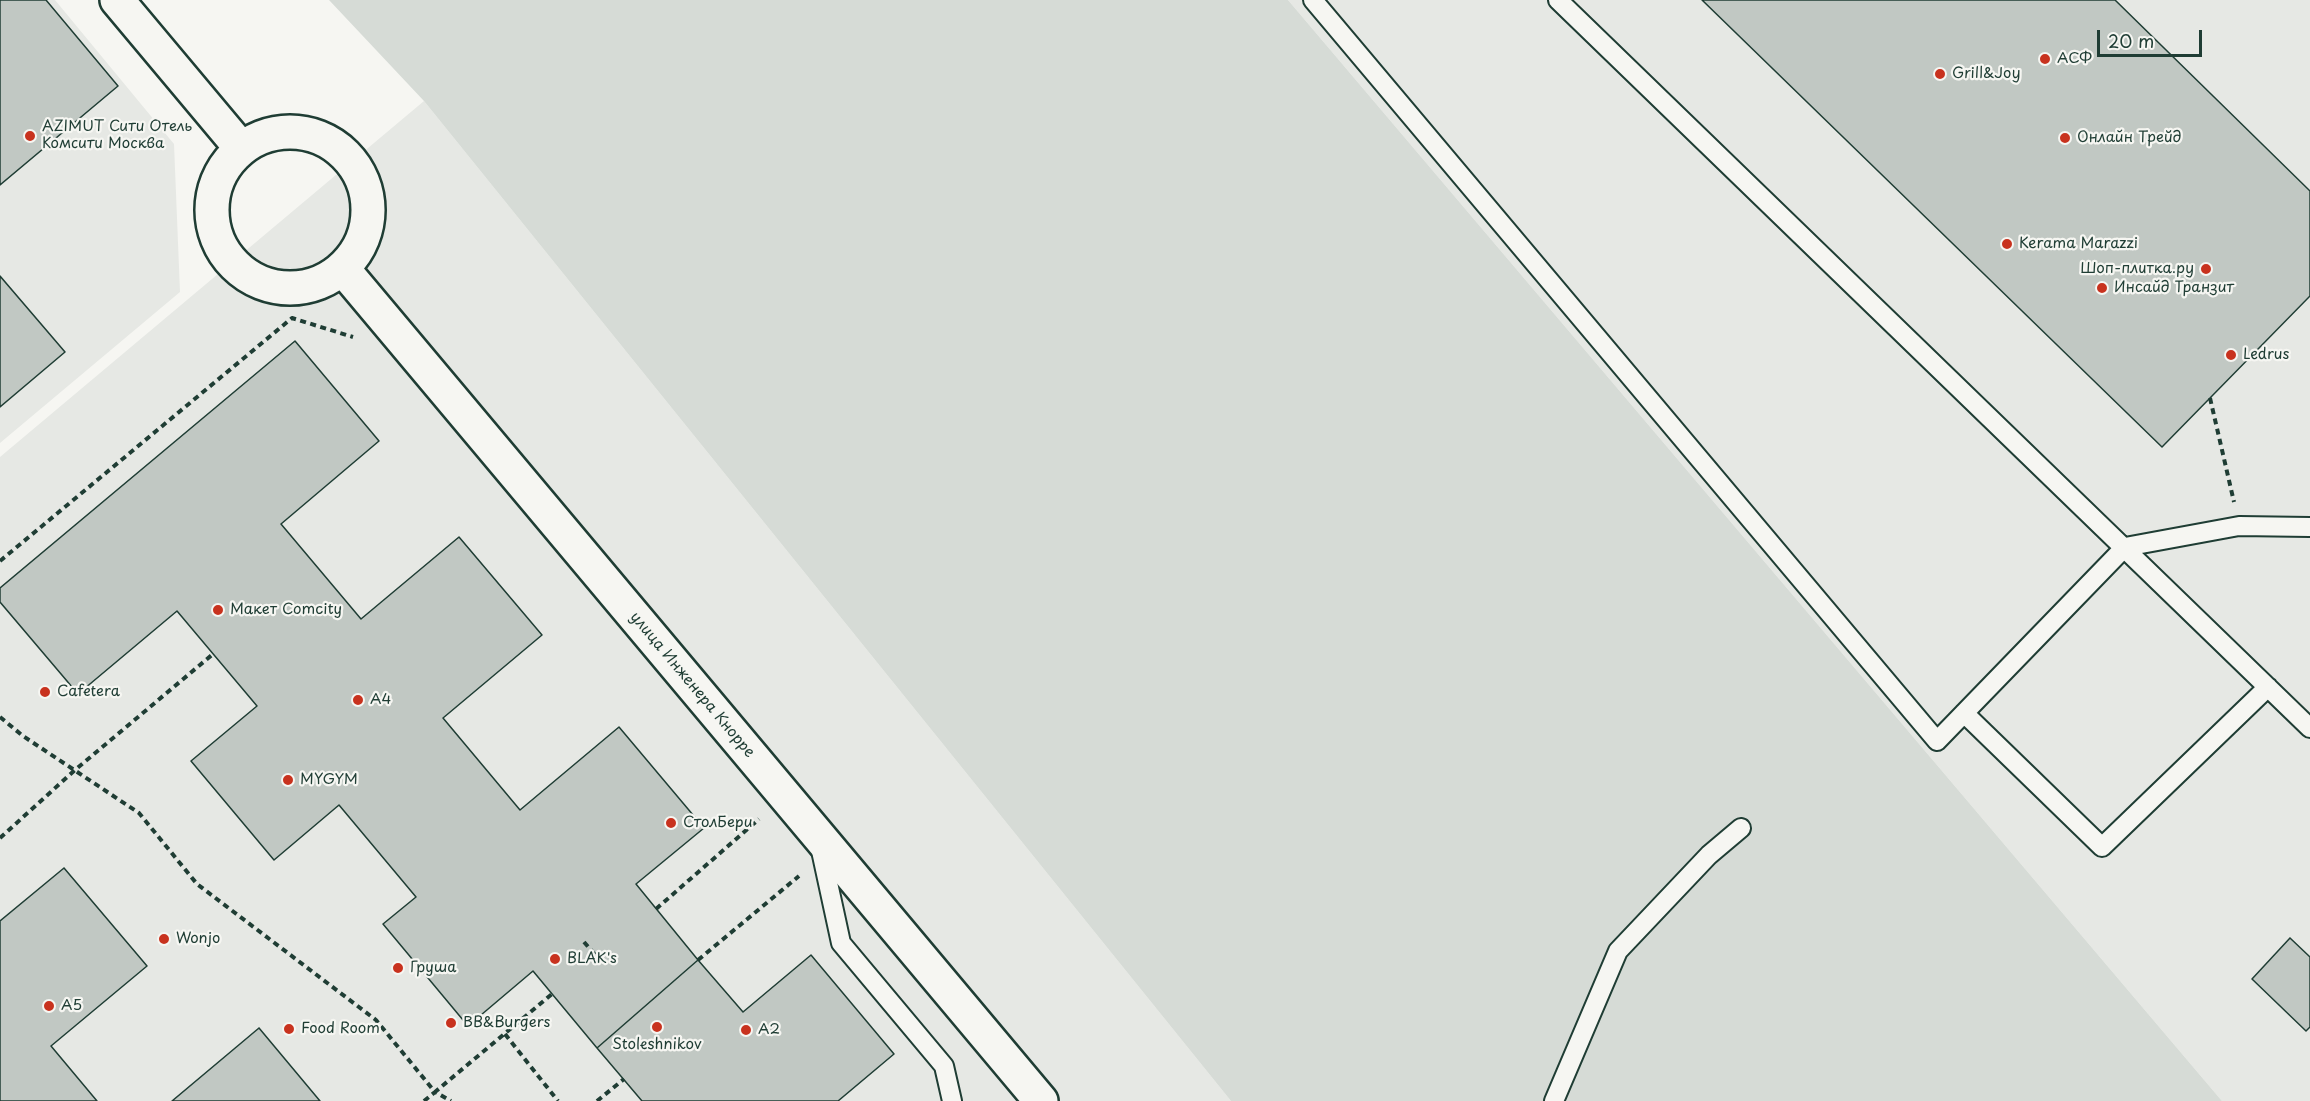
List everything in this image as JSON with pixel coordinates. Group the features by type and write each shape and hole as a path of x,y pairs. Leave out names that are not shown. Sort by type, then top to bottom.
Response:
{"street":[{"path":"117,0 241,148"},
{"path":"281,132 306,133 329,142 349,157 362,178 368,210 368,226 359,249 343,269 320,283 293,289 266,285 242,273 224,253 213,227 212,200 220,174 241,148 258,139 281,132"},
{"name":"улица Инженера Кнорре","path":"343,269 1041,1101"}],"lane":[{"path":"1313,0 1937,741 2125,547 2239,526 2310,527"},
{"path":"1558,0 2310,728"},
{"path":"1964,713 2102,847 2268,687"},
{"path":"1554,1101 1618,951 1709,855 1741,828"},
{"path":"818,836 841,943 945,1066 952,1101"}],"path":[{"path":"0,561 292,318 341,331 360,340"},
{"path":"2210,398 2239,526"},
{"path":"0,838 75,770 213,654"},
{"path":"0,717 23,736 139,813 197,884 376,1020 435,1092 451,1101"},
{"path":"656,909 759,819"},
{"path":"698,960 803,872"},
{"path":"584,942 597,957"},
{"path":"423,1101 552,994"},
{"path":"505,1034 558,1101"},
{"path":"597,1101 624,1079"}],"shaded area":[{"path":"0,0 55,0 174,144 180,292 0,443"},
{"path":"329,0 1288,0 2222,1101 1231,1101 424,101"},
{"path":"1288,0 2310,0 2310,1101 2222,1101"},
{"path":"424,101 1231,1101 0,1101 0,457"}],"building":[{"name":"AZIMUT Сити Отель Комсити Москва","path":"0,0 46,0 118,86 0,185"},
{"path":"1702,0 2115,0 2310,191 2310,296 2162,447"},
{"path":"0,276 65,352 0,407"},
{"name":"А4","path":"295,341 379,441 281,524 361,619 459,537 542,635 443,718 520,810 619,727 704,828 636,884 698,960 597,1048 533,971 468,1026 383,924 416,897 339,805 274,860 191,761 257,706 177,611 78,694 0,602 0,588"},
{"name":"А5","path":"64,868 147,966 51,1046 97,1101 0,1101 0,921"},
{"path":"2290,938 2310,957 2310,1027 2306,1031 2252,979"},
{"name":"А2","path":"811,955 894,1054 838,1101 642,1101 597,1048 698,960 743,1012"},
{"path":"259,1028 320,1101 172,1101"}],"place":[{"name":"АСФ","path":"2045,59"},
{"name":"Grill&Joy","path":"1940,74"},
{"name":"AZIMUT Сити Отель Комсити Москва","path":"30,136"},
{"name":"Онлайн Трейд","path":"2065,138"},
{"name":"Kerama Marazzi","path":"2007,244"},
{"name":"Шоп-плитка.ру","path":"2206,269"},
{"name":"Инсайд Транзит","path":"2102,288"},
{"name":"Ledrus","path":"2231,355"},
{"name":"Макет Comcity","path":"218,610"},
{"name":"Cafetera","path":"45,692"},
{"name":"А4","path":"358,700"},
{"name":"MYGYM","path":"288,780"},
{"name":"СтолБери","path":"671,823"},
{"name":"Wonjo","path":"164,939"},
{"name":"BLAK's","path":"555,959"},
{"name":"Груша","path":"398,968"},
{"name":"А5","path":"49,1006"},
{"name":"BB&Burgers","path":"451,1023"},
{"name":"Stoleshnikov","path":"657,1027"},
{"name":"Food Room","path":"289,1029"},
{"name":"А2","path":"746,1030"}]}
